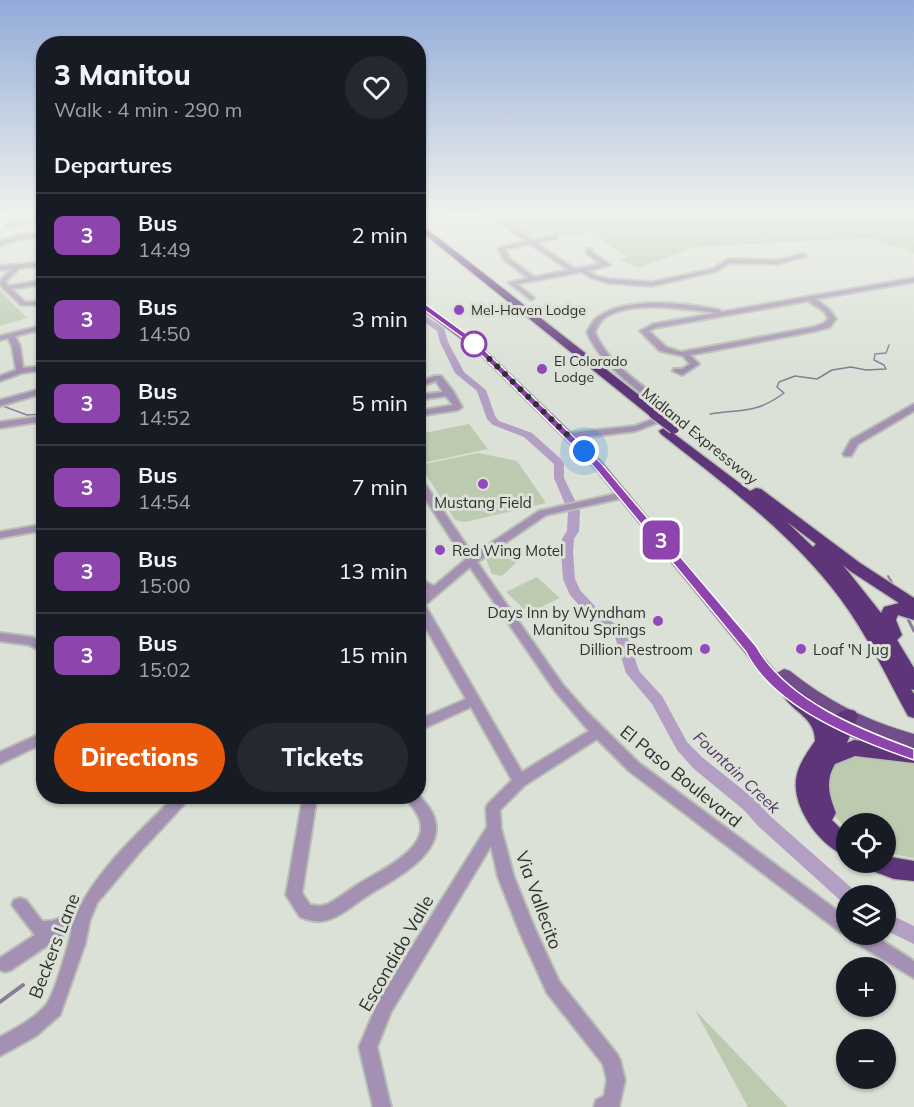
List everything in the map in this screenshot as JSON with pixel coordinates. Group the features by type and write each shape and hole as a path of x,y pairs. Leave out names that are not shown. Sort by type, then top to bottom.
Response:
{"highway":[{"name":"Midland Expressway","path":"461,265 670,430 759,506 824,568 863,620 914,711"},
{"name":"Midland Expressway","path":"475,265 650,414"},
{"name":"Midland Expressway","path":"670,430 737,478 793,523 838,568 870,608 914,681"},
{"path":"737,478 848,561 914,606"},
{"path":"914,614 897,609 891,610 887,616 889,626 914,681"},
{"path":"791,693 821,722 825,734 826,751 818,776 818,793 827,814 836,824"},
{"path":"836,838 823,826 807,794 806,777 808,770 826,751 844,722"},
{"path":"826,751 854,748 914,754"},
{"path":"896,858 914,861"},
{"path":"896,869 914,872"}],"main road":[{"path":"426,308 476,346 570,436 624,495 752,650 844,722 914,741"},
{"path":"752,650 758,662 791,693 844,722 914,754"}],"street":[{"path":"0,268 36,265"},
{"path":"514,265 533,279"},
{"path":"568,265 603,280 652,284 716,270 723,265"},
{"path":"531,298 512,283 606,265"},
{"path":"20,267 2,283 25,305 36,304"},
{"path":"809,298 830,314 832,319 829,324 816,329 684,353 665,350 646,334 645,330 653,326 712,315 809,298 914,280"},
{"path":"6,288 36,283"},
{"path":"570,436 636,428 660,422 669,416 666,409 632,381 596,342 592,329 602,316 619,309 643,306 729,312"},
{"path":"0,338 36,329"},
{"path":"11,336 20,371"},
{"path":"684,353 694,364 684,371"},
{"path":"0,379 20,371 36,369"},
{"path":"426,382 438,378 458,407 426,413"},
{"path":"4,402 36,392"},
{"path":"426,397 450,393"},
{"path":"848,454 854,442 912,409"},
{"path":"0,425 36,419"},
{"name":"El Paso Boulevard","path":"426,492 559,688 597,732 649,778 836,919"},
{"path":"426,599 471,561 543,513 561,507 624,495"},
{"path":"0,535 36,528"},
{"path":"426,586 435,591"},
{"path":"426,617 520,781"},
{"path":"0,637 32,641 36,644"},
{"path":"426,722 473,701"},
{"name":"Via Vallecito","path":"597,732 520,781 493,808 494,828 507,877 528,933 553,987 611,1060 616,1080 612,1101 603,1107"},
{"path":"0,758 36,741"},
{"name":"Beckers Lane","path":"0,1047 30,1030 54,1009 68,971 82,920 92,898 134,848 177,804"},
{"path":"309,804 294,895 306,912 325,913 402,867 419,852 427,833 428,818 420,804"},
{"name":"Escondido Valle","path":"382,1107 368,1047 385,1006 494,828"},
{"path":"20,904 38,929 58,930"},
{"path":"5,964 71,921 82,920"},
{"path":"874,945 914,970"}],"green space":[{"path":"630,265 647,265 638,268"},
{"path":"0,290 27,318 0,326"},
{"path":"469,424 488,449 426,462 426,433"},
{"name":"Mustang Field","path":"478,453 517,461 546,503 465,522 455,520 426,474 426,464"},
{"path":"510,549 519,555 520,559 502,576 492,574 486,559"},
{"path":"537,577 560,598 528,613 506,592"},
{"path":"853,752 914,764 914,858 896,855 896,813 836,813 836,817 830,807 827,795 828,768"},
{"path":"695,1010 788,1107 748,1107"}],"waterway":[{"name":"Fountain Creek","path":"426,321 441,330 444,342 460,373 481,390 490,417 496,423 528,435 556,459 559,464 559,478 574,511 573,531 568,539 567,552 569,579 574,592 599,619 621,635 633,673 657,700 682,746 698,763 751,806 764,821 836,885"},
{"path":"710,414 748,410 774,400 784,393 777,387 779,382 795,376 817,379 832,370 851,367 866,370 886,369 884,365 874,360 875,354 886,353 889,345"},
{"path":"0,405 27,415 36,414"},
{"path":"888,576 893,584"},
{"path":"907,616 909,620"},
{"path":"908,619 914,631"},
{"name":"Fountain Creek","path":"896,926 914,935"},
{"path":"0,1002 23,985"}],"bus line":[{"name":"3","path":"426,308 470,340 598,465 752,650 758,662 779,683 805,704 852,731 914,754"}],"place":[{"name":"Mel-Haven Lodge","path":"459,310"},
{"name":"El Colorado Lodge","path":"542,369"},
{"name":"Mustang Field","path":"483,484"},
{"name":"Red Wing Motel","path":"440,550"},
{"name":"Days Inn by Wyndham Manitou Springs","path":"658,621"},
{"name":"Dillion Restroom","path":"705,649"},
{"name":"Loaf 'N Jug","path":"801,649"}],"route":[{"path":"474,344 584,451"}]}
